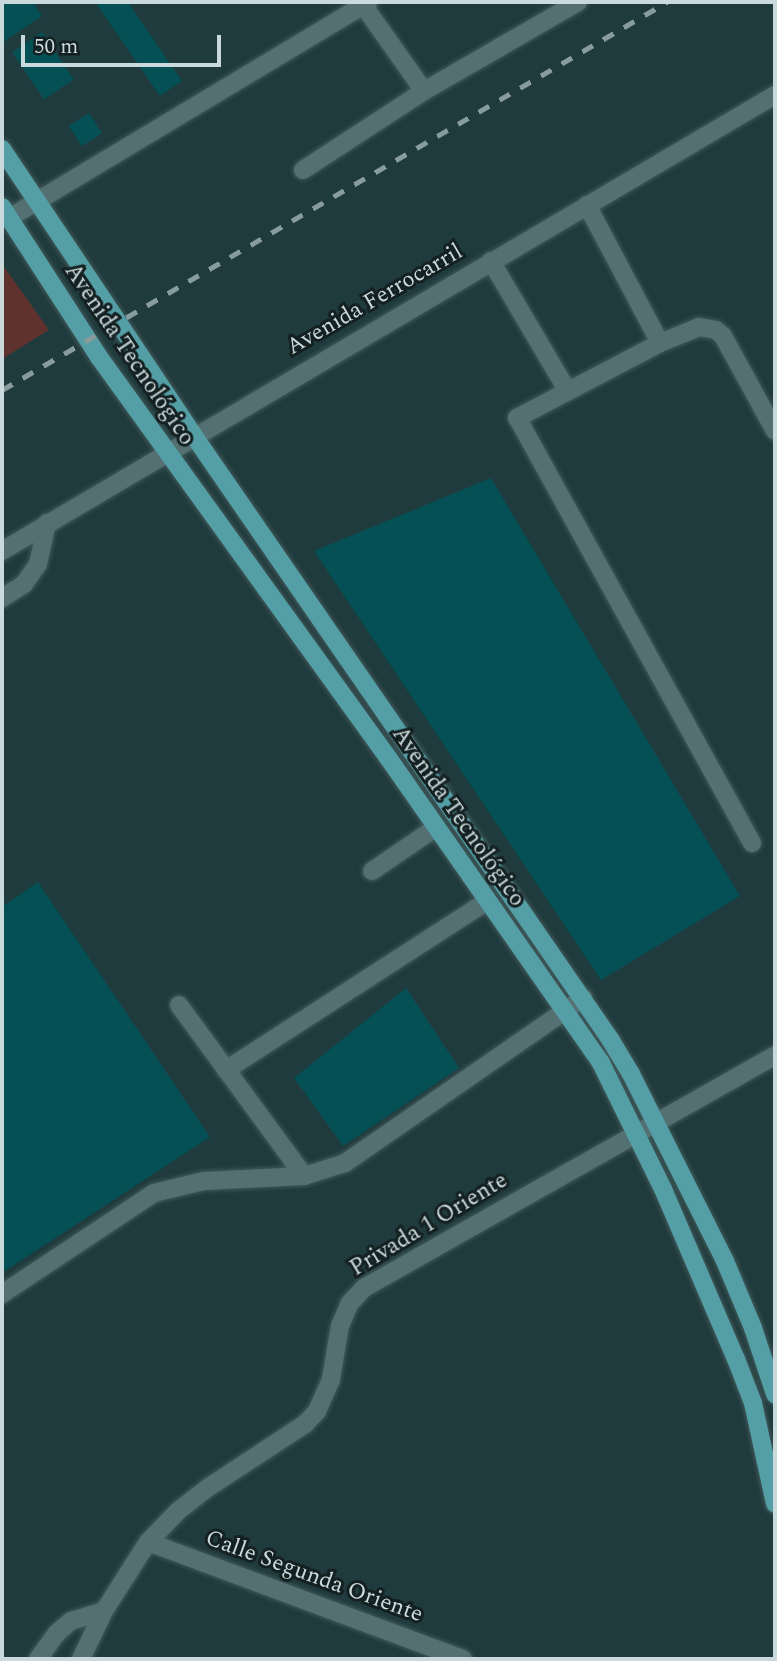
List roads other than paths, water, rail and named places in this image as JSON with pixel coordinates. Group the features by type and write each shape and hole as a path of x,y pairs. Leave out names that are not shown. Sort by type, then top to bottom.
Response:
{"main road":[{"name":"Avenida Tecnológico","path":"2,149 194,436 583,998 631,1074 725,1261 753,1328 775,1392"},
{"name":"Avenida Tecnológico","path":"5,213 87,340 166,453 389,759 486,902 601,1063 638,1132 706,1285 753,1403 775,1504"}],"street":[{"path":"303,170 424,91 578,2"},
{"path":"5,213 38,200 364,3 424,91"},
{"name":"Avenida Ferrocarril","path":"2,551 775,95"},
{"path":"587,205 660,343"},
{"path":"491,261 567,390"},
{"path":"752,844 517,418 660,343 699,327 716,330 723,336 775,431"},
{"path":"2,598 23,584 38,564 47,523"},
{"path":"372,871 435,828"},
{"path":"226,1070 486,902"},
{"path":"2,1294 154,1193 204,1181 304,1176 345,1163 583,998"},
{"path":"179,1005 304,1176"},
{"name":"Privada 1 Oriente","path":"81,1659 104,1611 148,1542 178,1511 305,1424 317,1411 331,1379 340,1326 350,1303 364,1288 775,1055"},
{"path":"753,1403 775,1392"},
{"name":"Calle Segunda Oriente","path":"148,1542 463,1659"},
{"path":"38,1659 71,1621 104,1611"}],"railway":[{"path":"2,390 667,2"}]}
